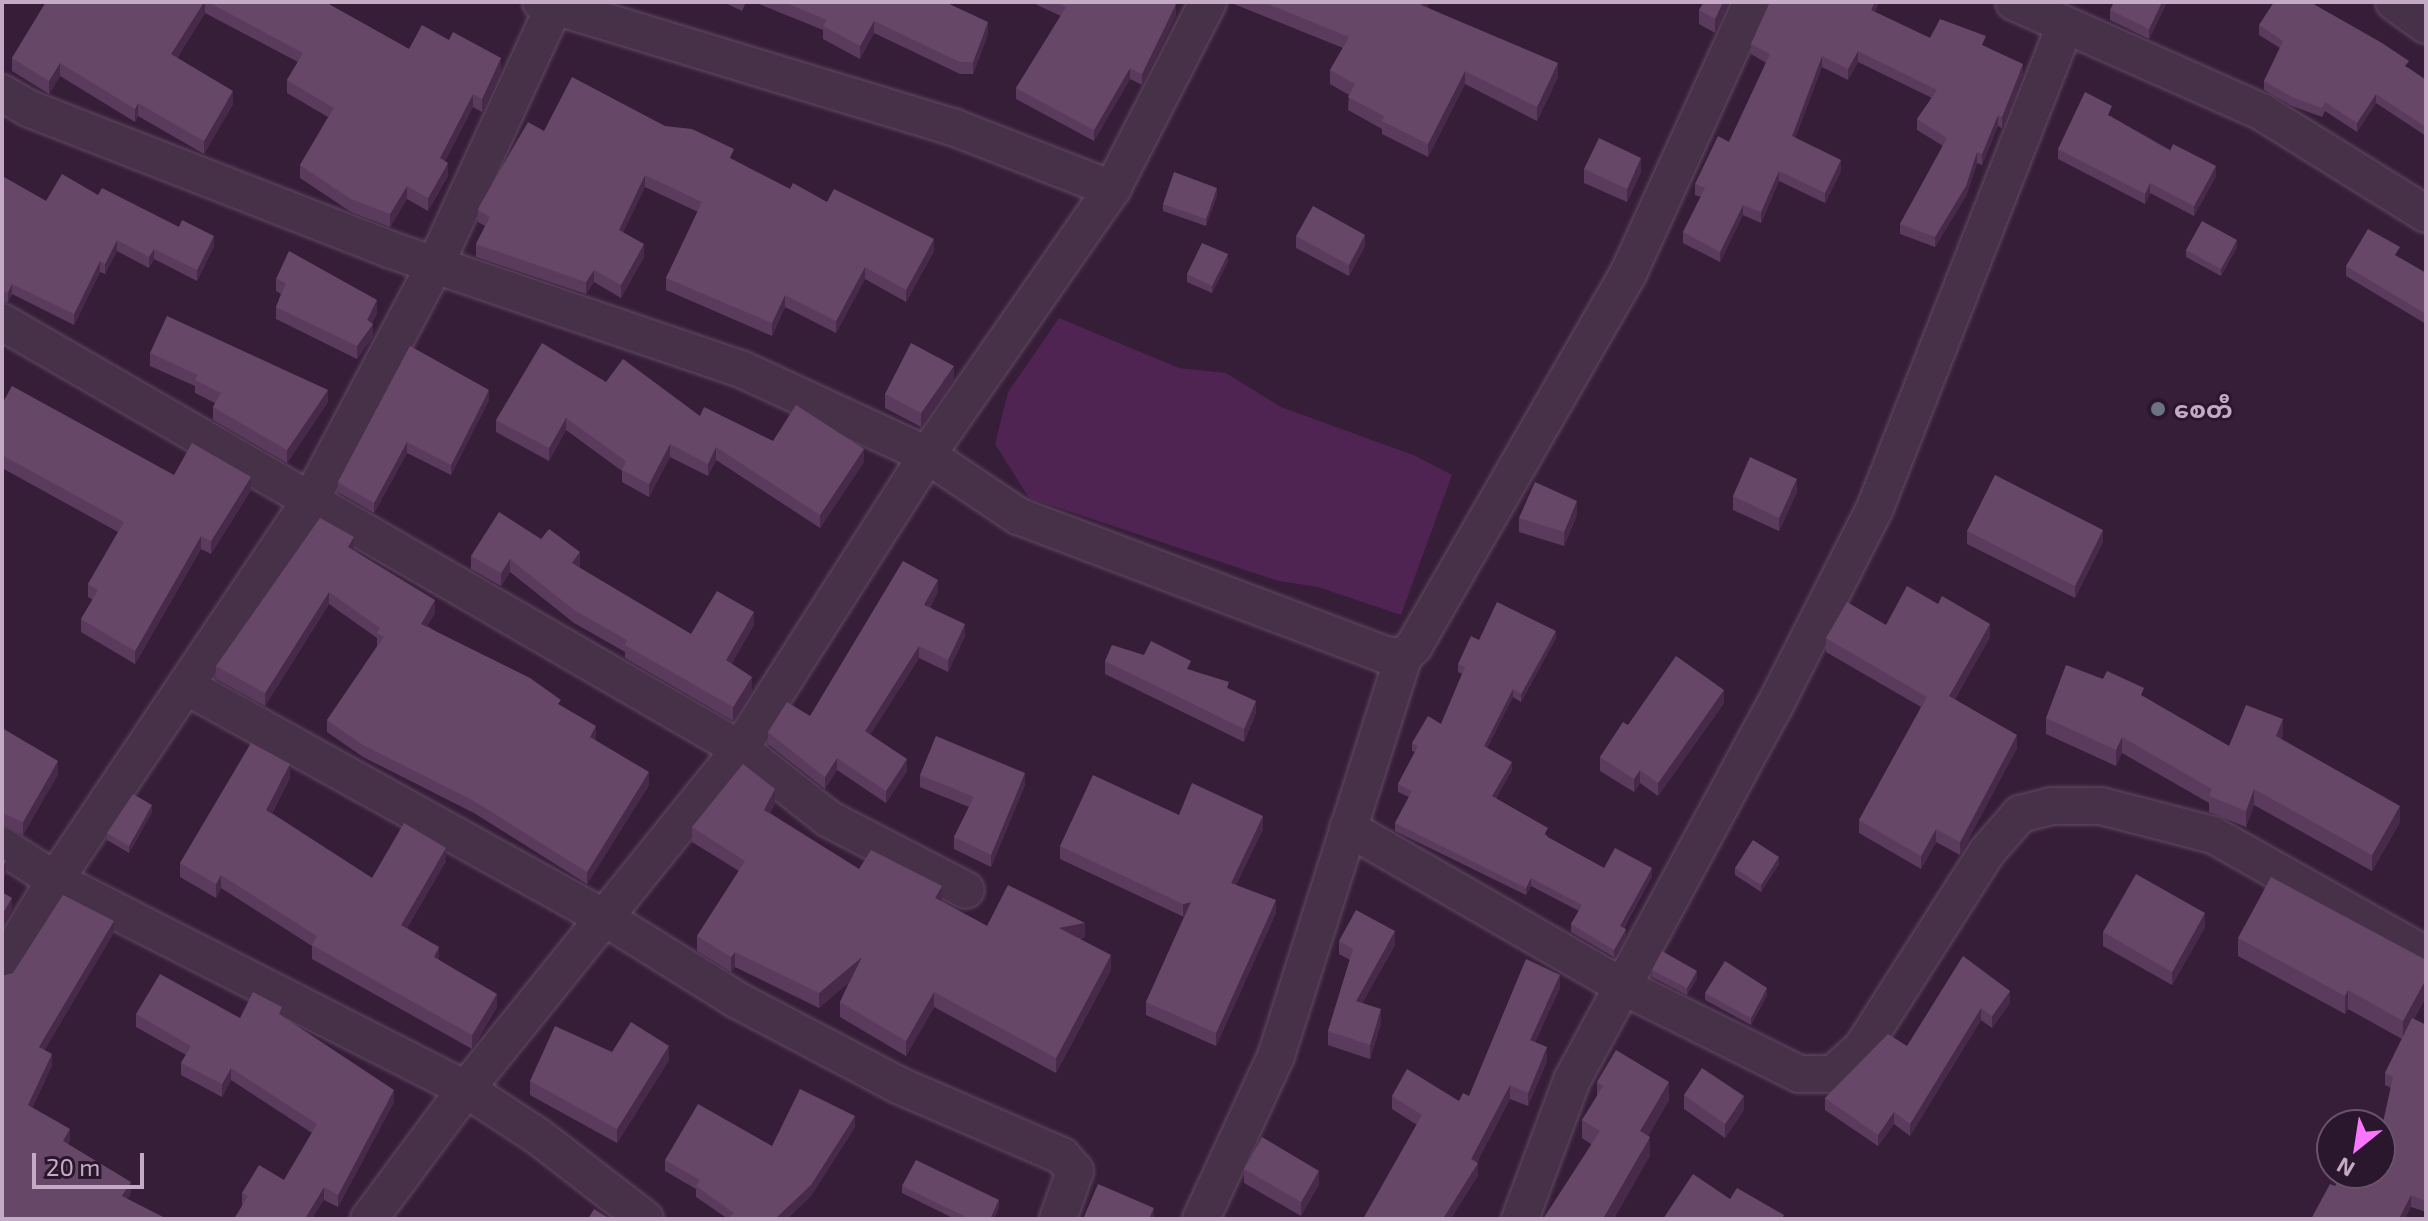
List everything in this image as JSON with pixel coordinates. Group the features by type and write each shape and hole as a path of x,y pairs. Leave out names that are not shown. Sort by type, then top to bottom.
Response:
{"street":[{"path":"369,1219 466,1089 607,919 740,749 927,455 1112,189 1208,2"},
{"path":"1201,1219 1276,1056 1403,657 1414,646 1628,274 1752,2"},
{"path":"2014,2 2262,112 2426,214"},
{"path":"2394,2 2426,25"},
{"path":"2,968 55,880 310,501 436,263 550,4 953,127 1112,189"},
{"path":"1520,1219 1572,1080 1875,508 2065,26"},
{"path":"2,93 30,109 436,263 741,369 927,455 1018,516 1385,655 1403,657"},
{"path":"2,322 740,749 829,819 966,890"},
{"path":"186,686 607,919 737,1000 898,1085 1062,1156 1075,1171 1058,1219"},
{"path":"1348,828 1622,986 1799,1074 1833,1074 1862,1048 1986,853 2020,814 2051,806 2101,806 2213,835 2426,955"},
{"path":"2,846 55,880 466,1089 539,1137 645,1219"}],"shaded area":[{"path":"1059,318 1179,368 1226,373 1281,407 1416,456 1452,475 1401,615 1318,587 1278,581 1029,498 995,444 1008,392"}],"building":[{"path":"46,2 204,2 171,54 233,91 204,141 138,103 135,109 60,63 49,81 12,58"},
{"path":"208,2 325,2 409,49 422,25 449,40 453,32 501,58 482,99 473,94 440,158 448,163 428,198 407,186 390,214 351,199 300,165 334,108 287,80 303,53"},
{"path":"784,2 945,2 988,22 973,62 960,62 874,21 860,46 823,26 827,20"},
{"path":"1055,2 1176,4 1142,74 1130,68 1094,130 1016,88 1066,7"},
{"path":"1263,2 1423,2 1421,5 1558,63 1537,107 1465,71 1428,144 1382,121 1384,116 1348,97 1355,84 1330,70 1349,37"},
{"path":"1704,2 1723,2 1715,19 1699,10"},
{"path":"1770,2 1875,2 1871,10 1930,38 1940,19 1986,36 1982,45 2023,64 2002,117 1998,115 1982,154 1977,152 1966,186 1935,237 1900,224 1947,138 1917,119 1937,90 1858,51 1848,69 1822,56 1792,136 1841,160 1825,193 1779,171 1761,212 1743,205 1720,252 1683,232 1705,188 1695,184 1718,136 1729,142 1770,54 1751,44"},
{"path":"2114,2 2162,2 2149,29 2110,10"},
{"path":"2274,2 2310,2 2409,61 2405,66 2426,80 2426,127 2376,94 2357,123 2325,102 2322,108 2292,97 2264,81 2283,41 2259,25"},
{"path":"572,77 665,126 692,129 734,149 730,158 790,189 793,183 827,202 834,189 934,239 906,290 865,267 836,321 785,295 772,323 666,278 702,202 645,175 619,230 644,244 621,285 594,270 586,282 476,244 490,217 478,210 480,205 528,122 544,131"},
{"path":"2085,92 2112,106 2108,115 2170,151 2173,144 2216,166 2194,206 2150,183 2145,194 2058,149"},
{"path":"1599,138 1641,158 1627,189 1584,169"},
{"path":"1174,172 1217,188 1206,219 1163,204"},
{"path":"62,174 98,195 102,188 179,227 182,220 214,236 197,270 154,249 149,257 117,240 105,264 100,261 74,314 12,284 8,292 2,292 2,176 46,201"},
{"path":"1313,206 1365,235 1349,265 1296,236"},
{"path":"2202,221 2237,240 2221,269 2186,250"},
{"path":"2368,229 2400,247 2395,255 2426,273 2426,314 2346,266"},
{"path":"1202,243 1228,254 1212,286 1187,274"},
{"path":"289,251 377,300 367,320 373,324 357,346 276,307 286,283 276,279"},
{"path":"167,316 328,390 287,450 213,407 221,393 195,380 198,375 150,353"},
{"path":"542,343 606,382 623,359 700,416 704,407 773,441 796,405 864,449 820,515 716,447 708,464 670,444 649,484 622,470 626,461 566,418 549,448 496,420"},
{"path":"911,343 954,366 921,413 885,394"},
{"path":"410,346 489,390 451,465 407,442 374,503 338,482"},
{"path":"12,386 174,475 192,443 251,477 211,541 201,536 135,651 81,619 98,590 88,584 124,522 2,455 2,404"},
{"path":"1750,457 1797,479 1779,518 1733,496"},
{"path":"1995,475 2103,530 2075,586 1967,531"},
{"path":"1535,482 1577,501 1564,532 1519,518"},
{"path":"499,512 541,539 549,529 580,552 572,563 691,634 717,591 754,612 726,660 752,677 733,707 625,645 627,640 574,610 510,559 501,573 471,556"},
{"path":"320,518 354,537 348,547 435,600 421,624 530,678 561,700 558,704 596,726 590,737 649,772 587,872 474,801 363,745 327,720 384,637 377,633 380,628 329,592 265,693 216,666"},
{"path":"903,561 938,580 924,605 965,624 948,660 919,646 865,731 907,759 886,791 837,758 825,777 768,732 787,702 810,716"},
{"path":"1907,586 1938,604 1942,596 1990,624 1949,696 2017,735 1960,842 1936,829 1921,856 1859,820 1927,697 1826,638 1847,602 1886,625"},
{"path":"1497,602 1556,631 1521,694 1513,689 1484,746 1512,762 1492,796 1548,828 1544,835 1604,868 1615,848 1652,868 1620,926 1626,929 1614,950 1571,924 1582,905 1531,878 1526,888 1395,823 1412,791 1398,784 1418,746 1412,743 1428,716 1441,724 1465,667 1458,664 1471,636 1479,640"},
{"path":"1151,641 1191,661 1187,669 1229,682 1227,688 1256,701 1244,729 1105,661 1112,645 1144,655"},
{"path":"1676,656 1724,690 1658,783 1640,770 1634,779 1600,757 1623,722 1628,725"},
{"path":"2066,665 2103,679 2107,671 2144,688 2141,695 2229,746 2246,705 2283,719 2276,736 2400,806 2372,855 2254,789 2246,811 2209,796 2212,789 2122,737 2116,750 2046,718"},
{"path":"2,728 58,761 23,822 2,813"},
{"path":"936,736 1025,773 991,855 954,837 974,797 920,775"},
{"path":"251,743 290,764 266,810 372,878 404,823 446,848 401,925 439,947 434,957 497,994 472,1035 312,945 317,936 221,875 216,884 180,863"},
{"path":"743,764 775,789 764,810 859,869 871,850 942,886 935,898 987,926 1008,885 1085,923 1059,928 1111,955 1056,1058 934,992 906,1041 840,1002 862,957 819,993 735,952 731,957 697,936 745,861 692,827"},
{"path":"1093,775 1179,815 1192,783 1263,816 1231,883 1276,900 1216,1033 1146,1002 1191,902 1183,904 1060,846"},
{"path":"133,794 152,805 129,846 107,833"},
{"path":"1753,840 1779,857 1761,885 1735,868"},
{"path":"2136,874 2205,913 2172,972 2103,932"},
{"path":"2271,877 2426,960 2426,979 2403,1021 2348,990 2345,996 2238,938"},
{"path":"2,892 12,898 2,915"},
{"path":"63,895 114,921 39,1047 52,1054 28,1105 70,1129 63,1141 131,1182 122,1196 167,1219 2,1219 2,976 13,973"},
{"path":"1356,910 1395,931 1356,1001 1381,1009 1370,1045 1328,1031 1353,949 1339,941"},
{"path":"1662,951 1697,971 1687,988 1652,970"},
{"path":"1963,956 2010,991 1992,1016 1981,1008 1910,1124 1894,1112 1878,1135 1825,1098 1888,1034 1907,1046"},
{"path":"1526,959 1560,975 1530,1040 1547,1047 1528,1093 1510,1085 1471,1159 1478,1163 1443,1219 1363,1219 1422,1115 1392,1096 1407,1069 1459,1101 1463,1093 1469,1096"},
{"path":"1725,961 1767,988 1751,1018 1705,993"},
{"path":"160,974 240,1018 253,992 282,1007 279,1014 394,1090 338,1195 324,1187 305,1219 234,1219 248,1196 242,1193 259,1165 284,1180 317,1124 231,1068 222,1084 181,1063 191,1046 136,1014"},
{"path":"2412,1018 2426,1025 2426,1201 2411,1195 2399,1219 2311,1219 2327,1189 2396,1189 2396,1109 2386,1109 2393,1077 2385,1073"},
{"path":"631,1022 669,1046 617,1129 530,1081 555,1026 612,1052"},
{"path":"1616,1050 1669,1082 1640,1131 1650,1137 1603,1219 1543,1219 1600,1131 1582,1120 1603,1086 1597,1082"},
{"path":"1702,1068 1744,1096 1725,1124 1684,1095"},
{"path":"800,1089 855,1116 811,1185 775,1219 728,1219 734,1213 696,1186 700,1180 665,1160 698,1104 772,1146"},
{"path":"1262,1137 1319,1171 1301,1202 1244,1169"},
{"path":"916,1160 999,1200 990,1219 970,1219 902,1186"},
{"path":"1693,1174 1730,1199 1737,1188 1784,1215 1782,1219 1663,1219"},
{"path":"1098,1184 1154,1208 1149,1219 1083,1219"},
{"path":"594,1209 610,1219 588,1219"}],"place":[{"name":"စေတီ","path":"2158,409"}]}
